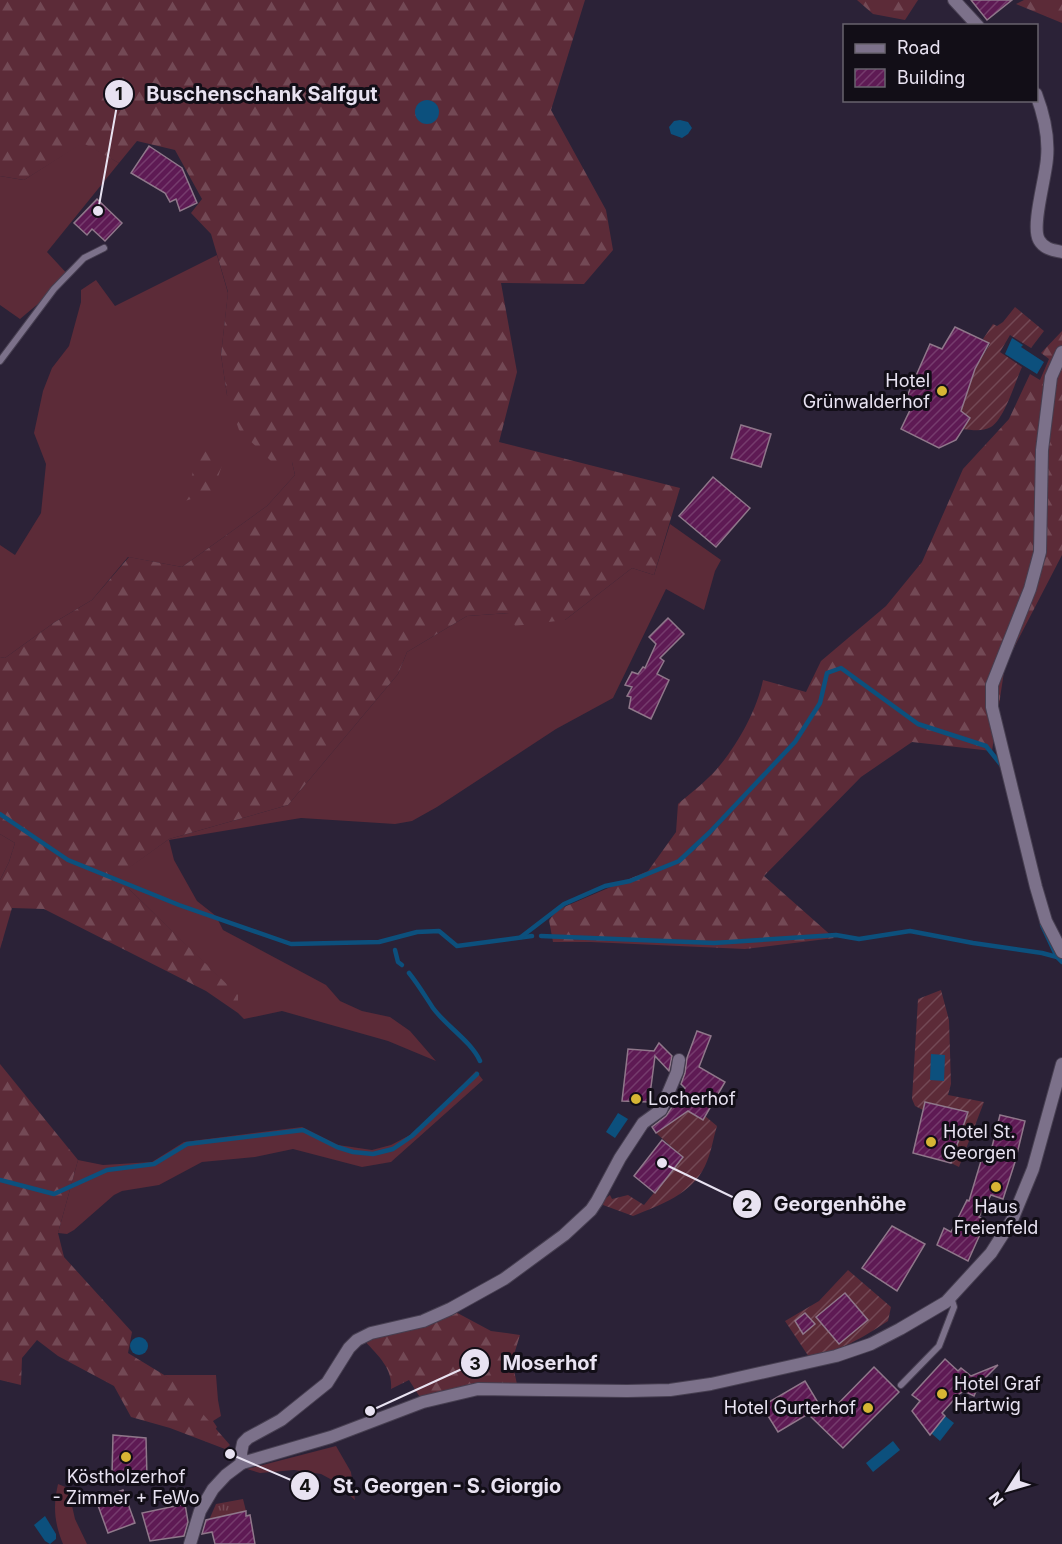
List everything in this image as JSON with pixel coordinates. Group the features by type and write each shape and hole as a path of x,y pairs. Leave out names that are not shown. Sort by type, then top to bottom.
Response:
{"street":[{"path":"954,0 976,24"},
{"path":"1038,100 1044,116 1047,158 1036,227 1038,239 1046,248 1062,252"},
{"path":"1062,352 1051,377 1042,450 1040,552 1030,588 992,685 992,707 1036,887 1046,921 1062,952"},
{"path":"242,1463 243,1443 281,1420 327,1383 349,1348 357,1340 371,1333 423,1321 450,1309 504,1279 564,1235 591,1210 643,1123 661,1110 677,1072 679,1060"},
{"path":"190,1544 200,1511 213,1489 242,1463 331,1437 423,1402 478,1389 627,1391 711,1384 836,1356 871,1344 900,1329 946,1302 991,1252 1012,1220 1033,1169 1062,1064"}],"lane":[{"path":"0,361 54,289 84,258 104,248"},
{"path":"902,1385 939,1346 954,1307 951,1297"}],"green space":[{"path":"0,0 585,0 551,110 606,210 613,250 584,284 501,283 517,372 499,442 680,488 654,575 632,568 565,620 515,626 509,613 467,616 407,652 398,674 288,805 169,839 129,868 129,889 238,995 238,1013 206,991 44,909 12,908 0,949 0,880 15,843 0,834 0,657 5,658 55,622 92,600 129,557 182,567 267,506 295,475 292,462 271,461 239,430 227,395 221,355 228,292 211,234 191,213 202,199 175,150 137,141 119,163 83,143 24,180 0,176"},
{"path":"857,0 918,0 905,20 873,14"},
{"path":"1024,0 1062,0 1062,23 1016,4"},
{"path":"83,142 119,163 47,252 70,277 20,319 0,305 0,176 24,180"},
{"path":"217,255 228,293 221,355 227,395 292,462 295,475 267,506 182,567 128,557 92,600 55,622 5,658 0,657 0,545 15,555 41,513 46,464 34,433 43,391 52,368 69,346 81,302 81,290 96,280 115,306"},
{"path":"1015,307 1044,331 1031,348 1010,335 1000,352 1022,367 1001,416 988,429 963,429 970,418 961,411 975,369 990,344 983,339 993,324 997,326 1003,322"},
{"path":"1062,331 1062,555 1005,665 992,751 912,742 861,777 764,876 834,938 745,949 553,942 549,920 557,910 648,871 676,832 678,804 716,770 739,739 756,703 763,680 806,692 821,661 886,606 922,562 963,469 1009,419 1030,374 1040,380 1049,359 1041,353"},
{"path":"218,450 225,456 210,501 194,498 185,501 194,468 203,451"},
{"path":"670,524 721,560 715,571 704,610 666,589 613,698 556,729 412,821 395,824 301,818 169,840 174,860 197,901 216,916 223,930 326,985 340,1001 362,1011 390,1017 410,1031 436,1061 388,1041 282,1011 244,1019 238,1013 237,995 129,889 128,868 169,839 288,805 398,674 407,652 467,616 509,613 565,620 632,568 654,575"},
{"path":"0,834 15,843 0,880"},
{"path":"941,990 949,1020 951,1084 948,1095 984,1102 959,1167 951,1163 968,1112 925,1102 923,1110 915,1106 912,1099 918,999"},
{"path":"0,1064 78,1160 58,1233 64,1257 132,1332 128,1353 174,1381 230,1445 225,1449 170,1428 131,1417 114,1386 58,1356 37,1340 22,1358 21,1385 0,1380"},
{"path":"476,1071 483,1080 391,1162 362,1167 293,1149 255,1157 202,1162 159,1185 122,1191 114,1195 74,1230 67,1234 58,1233 78,1160 103,1165 152,1162 184,1142 302,1127 338,1145 372,1150 391,1145 410,1135"},
{"path":"688,1111 703,1120 705,1116 717,1126 707,1161 692,1184 674,1197 633,1216 603,1205 601,1202 610,1195 612,1199 628,1195 644,1205 683,1157 656,1133"},
{"path":"848,1270 891,1307 888,1321 851,1343 809,1357 785,1321 819,1301"},
{"path":"450,1309 491,1331 520,1335 512,1361 518,1389 423,1402 409,1380 391,1389 386,1367 363,1339"},
{"path":"164,1375 216,1375 221,1416 213,1421 217,1427 215,1430 174,1382"},
{"path":"336,1446 351,1472 355,1500 334,1481 321,1474 294,1470 260,1473 247,1469"},
{"path":"58,1484 68,1488 75,1519 87,1544 63,1544 55,1514"},
{"path":"243,1499 246,1511 209,1520 216,1504"}],"water":[{"path":"427,100 436,103 439,112 436,121 427,124 418,121 415,112 418,103"},
{"path":"674,121 688,122 692,128 682,138 671,134 669,127"},
{"path":"1012,338 1044,362 1037,374 1005,354"},
{"path":"931,1054 945,1055 944,1081 930,1080"},
{"path":"618,1113 628,1119 615,1138 606,1132"},
{"path":"139,1337 145,1340 148,1346 145,1352 139,1355 133,1352 130,1346 133,1340"},
{"path":"945,1416 954,1423 940,1441 931,1433"},
{"path":"893,1441 900,1450 873,1472 866,1463"},
{"path":"45,1516 56,1534 56,1539 50,1544 45,1541 34,1525"}],"building":[{"path":"971,0 1012,0 987,20"},
{"path":"149,146 182,168 197,203 180,211 176,199 170,202 165,193 131,173"},
{"path":"97,199 122,223 105,241 92,229 87,235 74,223"},
{"path":"955,327 989,343 975,369 961,411 970,418 956,440 939,448 901,429 911,408 904,403 930,344 942,349"},
{"path":"741,425 771,434 761,467 731,458"},
{"path":"713,477 750,508 716,547 679,516"},
{"path":"668,618 684,634 660,658 664,661 657,674 669,680 651,719 629,708 631,697 627,696 632,687 625,685 632,672 638,674 643,667 645,668 656,644 649,637"},
{"path":"697,1031 711,1036 699,1067 725,1082 703,1120 688,1111 656,1133 652,1127 666,1116 685,1088 681,1084"},
{"path":"659,1043 672,1056 669,1071 655,1056 649,1102 622,1101 628,1049 654,1051"},
{"path":"925,1102 968,1112 951,1163 913,1153"},
{"path":"1000,1115 1025,1121 1003,1199 991,1195 979,1217 986,1221 968,1261 937,1245 944,1228 951,1232 967,1200 969,1201 981,1161 988,1163"},
{"path":"662,1140 683,1157 655,1193 634,1176"},
{"path":"892,1226 925,1244 897,1291 862,1268"},
{"path":"845,1293 868,1320 839,1344 816,1317"},
{"path":"805,1313 815,1324 803,1334 795,1321"},
{"path":"945,1359 958,1371 961,1368 971,1376 998,1365 979,1384 974,1396 964,1391 959,1394 942,1413 945,1416 930,1435 912,1411 920,1401 912,1395"},
{"path":"874,1367 899,1392 843,1448 808,1414 778,1432 762,1406 805,1381 826,1416"},
{"path":"113,1435 146,1438 147,1478 112,1475"},
{"path":"123,1490 135,1523 108,1533 96,1500"},
{"path":"185,1504 188,1522 184,1536 150,1541 142,1513"},
{"path":"246,1511 246,1516 250,1515 255,1544 215,1544 212,1532 202,1534 206,1520"}],"waterway":[{"path":"521,937 564,904 605,886 630,881 679,861 709,833 795,742 820,703 827,673 841,668 918,724 986,746 1002,766"},
{"path":"0,814 68,860 179,905 291,944 379,942 417,932 439,931 457,946 532,936"},
{"path":"1042,925 1057,957"},
{"path":"541,936 714,943 836,935 859,939 910,931 1042,953 1057,957 1062,962"},
{"path":"395,950 398,962 402,965"},
{"path":"409,973 433,1008 471,1047 480,1061"},
{"path":"0,1180 54,1194 107,1170 154,1164 187,1144 303,1130 337,1147 353,1152 373,1154 393,1149 412,1136 477,1074"}],"place":[{"name":"Buschenschank Salfgut","path":"98,211"},
{"name":"Hotel Grünwalderhof","path":"942,391"},
{"name":"Locherhof","path":"636,1099"},
{"name":"Hotel St. Georgen","path":"931,1142"},
{"name":"Georgenhöhe","path":"662,1163"},
{"name":"Haus Freienfeld","path":"996,1187"},
{"name":"Hotel Graf Hartwig","path":"942,1394"},
{"name":"Hotel Gurterhof","path":"868,1408"},
{"name":"Moserhof","path":"370,1411"},
{"name":"St. Georgen - S. Giorgio","path":"230,1454"},
{"name":"Köstholzerhof - Zimmer + FeWo","path":"126,1457"}]}
